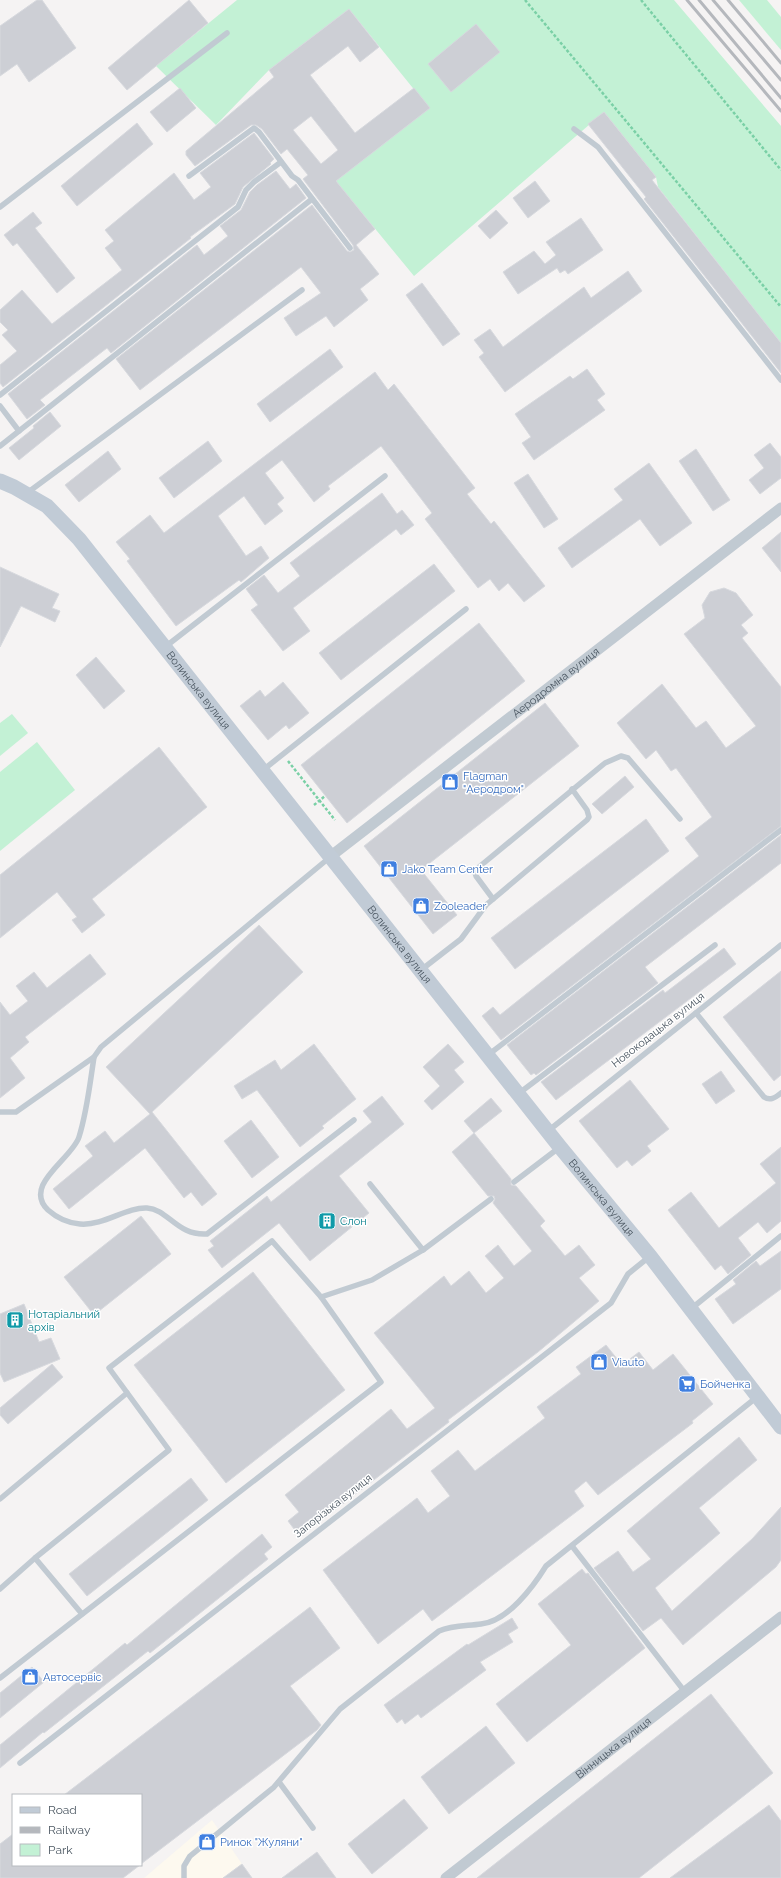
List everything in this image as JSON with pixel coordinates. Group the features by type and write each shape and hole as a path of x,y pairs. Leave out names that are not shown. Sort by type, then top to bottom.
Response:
{"street":[{"name":"Волинська вулиця","path":"0,481 46,506 79,539 560,1147 650,1256 781,1427"},
{"name":"Аеродромна вулиця","path":"331,856 781,508"},
{"name":"Вінницька вулиця","path":"446,1878 781,1618"}],"lane":[{"path":"0,207 227,33"},
{"path":"189,176 251,129 259,132 281,162 298,180 350,248"},
{"path":"574,129 598,147 781,380"},
{"path":"0,395 238,207 246,190 254,182 281,162"},
{"path":"0,446 312,199"},
{"path":"26,494 302,290"},
{"path":"0,406 19,431"},
{"path":"165,647 385,476"},
{"path":"263,770 466,609"},
{"path":"493,899 476,876 475,873 479,867 605,763 621,756 628,758 680,819"},
{"path":"421,970 461,939 486,904 587,820 589,817 587,810 572,789"},
{"path":"488,1055 781,830"},
{"path":"0,1112 16,1112 94,1057 101,1047 317,870 331,856"},
{"path":"518,1094 715,945"},
{"name":"Новокодацька вулиця","path":"548,1131 781,945"},
{"path":"696,1013 764,1097 768,1100 781,1093"},
{"path":"94,1057 79,1139 71,1151 44,1182 40,1191 40,1199 45,1207 53,1215 68,1223 88,1224 105,1221 140,1209 148,1208 156,1211 186,1231 196,1235 207,1234 354,1120"},
{"path":"514,1182 560,1147"},
{"path":"370,1184 423,1250"},
{"path":"321,1296 372,1280 423,1250 491,1199"},
{"path":"690,1309 781,1236"},
{"path":"0,1589 35,1558 169,1450 109,1368 272,1241 321,1296 381,1382 0,1678"},
{"name":"Запорізька вулиця","path":"20,1763 611,1303 628,1274 650,1256"},
{"path":"0,1499 127,1393"},
{"path":"184,1878 184,1866 190,1856 279,1782 340,1710 438,1631 447,1627 482,1624 493,1621 528,1594 546,1566 758,1397"},
{"path":"572,1546 685,1692"},
{"path":"35,1558 82,1614"},
{"path":"279,1782 313,1828"}],"path":[{"path":"524,0 781,308"},
{"path":"641,0 781,170"},
{"path":"283,754 335,820"},
{"path":"314,805 325,796"}],"shaded area":[{"name":"Ринок \"Жуляни\"","path":"212,1820 242,1864 223,1878 144,1878"}],"green space":[{"path":"237,0 674,0 781,126 781,343 658,187 656,177 604,112 414,276 335,180 429,108 349,9 269,70 216,125 156,66"},
{"path":"739,0 767,0 781,17 781,50"},
{"path":"12,714 28,733 0,756 0,723"},
{"path":"37,742 75,790 0,851 0,772"}],"building":[{"path":"37,0 42,0 76,48 29,82 17,64 0,76 0,26"},
{"path":"189,0 208,23 127,90 108,68"},
{"path":"349,9 379,47 360,62 348,46 310,75 355,133 414,88 430,108 336,181 375,229 356,245 379,274 360,289 368,300 334,327 326,316 296,336 284,318 321,293 301,267 140,390 116,359 312,205 347,251 350,252 354,250 353,245 303,179 308,175 287,149 281,154 262,129 256,125 251,125 195,166 186,155 186,151 274,77 269,70","holes":["311,116 338,150 321,164 293,130"]},
{"path":"476,24 500,52 451,92 428,64"},
{"path":"180,88 196,108 167,132 150,112"},
{"path":"604,112 656,177 652,180 781,343 781,373 644,199 646,197 588,124"},
{"path":"137,123 153,144 77,206 61,186"},
{"path":"254,133 274,159 270,163 271,164 243,187 235,204 190,237 191,238 3,387 0,383 0,365 17,351 2,335 8,330 0,322 0,310 22,290 52,324 122,270 105,248 114,241 105,230 174,173 194,200 211,187 200,173"},
{"path":"276,171 290,189 296,184 306,198 111,353 107,348 40,400 45,405 27,419 8,394 197,245 204,255 228,236 220,226 241,210 250,192 257,185"},
{"path":"535,181 550,201 528,218 513,198"},
{"path":"496,210 508,223 490,239 478,226"},
{"path":"33,212 42,223 35,228 75,278 57,293 17,243 13,246 4,235"},
{"path":"581,218 603,250 568,274 565,270 560,273 557,268 518,294 503,272 534,251 545,264 556,255 546,242"},
{"path":"628,271 642,291 505,392 479,357 484,353 474,340 490,329 503,347 584,287 591,298"},
{"path":"422,283 460,334 443,346 406,295"},
{"path":"330,349 343,367 270,422 257,404"},
{"path":"587,369 605,394 597,400 605,410 534,460 522,443 531,437 515,414 570,376 573,379"},
{"path":"375,372 388,390 394,384 475,488 467,494 491,524 494,521 545,586 524,602 508,583 499,591 490,579 478,588 425,519 432,513 381,446 328,486 330,489 314,502 282,460 265,473 284,498 277,504 283,511 265,525 244,496 218,516 246,556 261,546 269,558 241,582 239,580 176,626 127,561 130,559 116,542 150,515 164,533"},
{"path":"50,412 61,426 19,460 9,448 34,428 33,426"},
{"path":"208,441 222,461 174,498 159,478"},
{"path":"770,443 781,457 781,478 760,494 749,480 764,468 754,455"},
{"path":"696,449 730,500 713,511 679,461"},
{"path":"108,451 121,469 79,502 65,485"},
{"path":"649,463 692,523 660,546 640,519 572,568 558,548 623,500 614,489"},
{"path":"528,474 558,519 544,528 514,483"},
{"path":"382,493 397,514 402,510 414,525 401,535 396,529 293,608 310,631 283,651 251,610 258,605 246,589 264,575 278,593 300,576 290,563"},
{"path":"781,532 781,572 762,548"},
{"path":"434,564 455,591 341,680 319,653"},
{"path":"0,567 59,594 52,608 60,611 55,622 21,606 0,647"},
{"path":"724,588 736,593 753,615 741,625 748,633 742,638 781,687 781,826 501,1040 482,1016 493,1007 500,1015 699,856 685,838 712,817 676,768 671,771 656,750 646,759 617,723 662,684 696,728 706,721 726,748 756,726 684,634 705,618 702,605 710,592"},
{"path":"479,623 525,681 347,823 301,765"},
{"path":"96,657 125,691 104,709 76,675"},
{"path":"283,682 309,713 289,729 286,725 268,740 240,706 260,690 265,697"},
{"path":"545,703 579,746 421,870 457,915 433,934 364,846"},
{"path":"159,747 207,807 92,899 105,915 82,933 72,920 77,917 57,892 0,938 0,875"},
{"path":"625,776 634,787 602,814 592,804"},
{"path":"646,819 669,851 515,969 491,938"},
{"path":"781,835 781,863 645,967 658,983 536,1075 534,1073 531,1075 507,1045"},
{"path":"259,925 303,972 152,1112 217,1194 202,1206 191,1192 184,1198 145,1148 69,1209 53,1189 93,1156 85,1146 105,1131 114,1143 150,1114 106,1067"},
{"path":"724,948 736,964 556,1100 541,1082 663,990 665,993"},
{"path":"90,954 106,974 25,1037 29,1042 10,1058 25,1078 0,1098 0,1002 10,1015 28,1001 16,986 34,972 47,988"},
{"path":"781,971 781,1075 774,1081 723,1017"},
{"path":"314,1044 356,1099 322,1126 324,1128 300,1147 257,1090 242,1099 234,1086 275,1060 281,1070"},
{"path":"448,1044 464,1062 454,1070 464,1082 432,1110 424,1101 440,1086 423,1067"},
{"path":"721,1071 735,1091 716,1104 702,1084"},
{"path":"630,1080 669,1129 647,1146 651,1151 632,1166 627,1160 617,1168 579,1121"},
{"path":"382,1096 404,1124 339,1176 369,1213 310,1261 279,1223 222,1268 208,1250 214,1246 210,1241 267,1196 271,1202 372,1122 363,1111"},
{"path":"491,1098 502,1111 474,1133 464,1121"},
{"path":"251,1120 279,1157 252,1178 224,1141"},
{"path":"474,1133 511,1179 511,1185 516,1186 545,1221 540,1226 565,1256 579,1245 595,1265 579,1278 599,1301 538,1352 448,1420 449,1422 300,1537 288,1521 299,1512 285,1495 391,1409 407,1429 435,1408 374,1333 444,1276 451,1286 469,1271 486,1293 504,1278 485,1256 498,1245 514,1266 532,1251 493,1203 495,1199 494,1196 488,1196 452,1152"},
{"path":"781,1147 781,1221 767,1233 758,1222 738,1238 751,1255 728,1274 721,1265 715,1270 668,1210 691,1192 719,1228 776,1183 760,1164"},
{"path":"141,1216 171,1254 94,1315 64,1277"},
{"path":"781,1251 781,1289 733,1324 715,1299 736,1284 733,1280 756,1261 760,1266"},
{"path":"253,1272 345,1390 226,1483 134,1365"},
{"path":"24,1304 39,1342 51,1338 60,1359 4,1382 0,1373 0,1314"},
{"path":"606,1345 622,1365 639,1352 653,1370 673,1354 713,1404 692,1421 693,1423 598,1495 586,1481 574,1491 584,1506 432,1621 423,1609 378,1644 323,1570 417,1498 428,1513 450,1496 431,1471 458,1450 475,1471 545,1418 537,1407 581,1374 576,1367"},
{"path":"52,1364 63,1377 8,1424 0,1415 0,1408"},
{"path":"739,1437 757,1460 699,1508 720,1533 655,1588 672,1611 752,1539 781,1507 781,1560 776,1567 683,1645 661,1618 643,1631 594,1568 618,1551 633,1572 651,1559 627,1531"},
{"path":"191,1478 208,1500 87,1596 69,1574"},
{"path":"262,1534 272,1547 264,1554 268,1559 150,1653 148,1651 44,1733 43,1732 0,1768 0,1745 125,1643 127,1645"},
{"path":"582,1569 586,1574 588,1573 645,1648 527,1742 496,1704 571,1645 538,1604"},
{"path":"310,1607 340,1648 290,1686 321,1725 317,1730 142,1863 142,1794 65,1794"},
{"path":"512,1618 518,1628 508,1634 513,1642 480,1662 486,1670 421,1718 418,1714 405,1724 402,1719 397,1723 384,1705 467,1644 468,1645"},
{"path":"32,1667 44,1682 0,1718 0,1693"},
{"path":"711,1694 773,1773 639,1878 477,1878"},
{"path":"486,1726 515,1763 449,1814 421,1777"},
{"path":"404,1799 428,1828 372,1874 348,1844"},
{"path":"769,1805 781,1821 781,1878 670,1878"},
{"path":"12,1835 12,1866 139,1866 123,1878 0,1878 0,1844"},
{"path":"317,1852 336,1878 282,1878"},
{"path":"242,1864 252,1878 223,1878"}],"railway":[{"path":"687,0 781,111"},
{"path":"699,0 781,98"},
{"path":"713,0 781,80"},
{"path":"728,0 781,63"}],"place":[{"name":"Flagman \"Аеродром\"","path":"450,782"},
{"name":"Jako Team Center","path":"389,869"},
{"name":"Zooleader","path":"421,906"},
{"name":"Слон","path":"327,1221"},
{"name":"Нотаріальний архів","path":"15,1320"},
{"name":"Viauto","path":"599,1362"},
{"name":"Бойченка","path":"687,1384"},
{"name":"Автосервіс","path":"30,1677"},
{"name":"Ринок \"Жуляни\"","path":"207,1842"}]}
